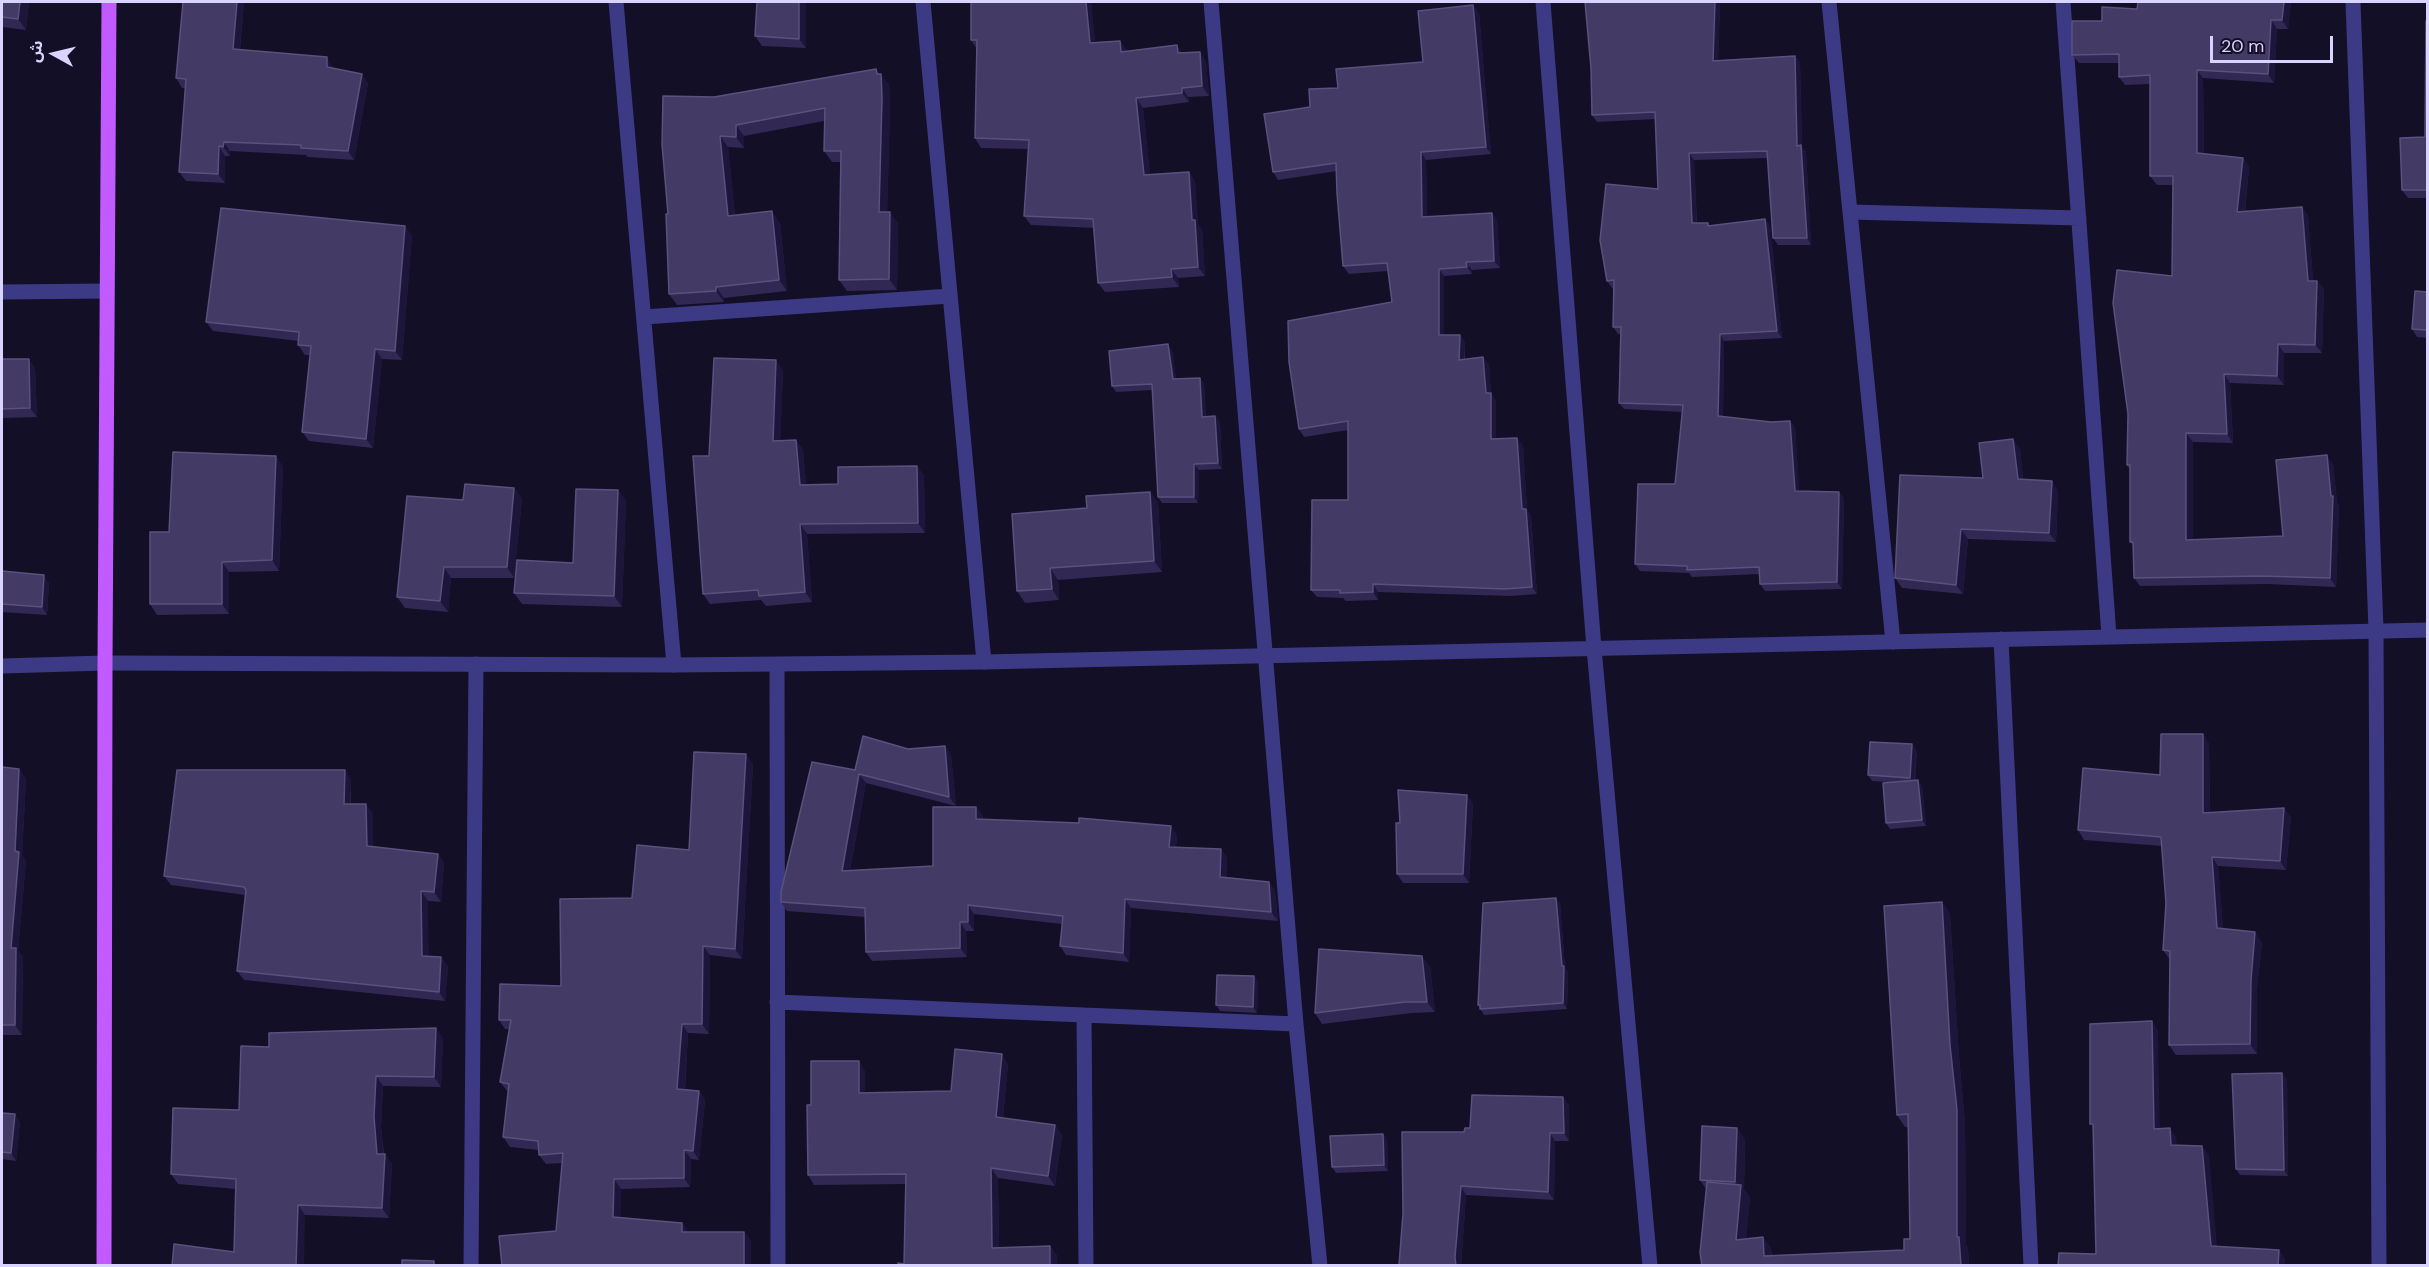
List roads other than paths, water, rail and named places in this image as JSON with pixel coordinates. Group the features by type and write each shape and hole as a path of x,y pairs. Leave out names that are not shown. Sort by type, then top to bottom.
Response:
{"main road":[{"path":"104,1266 109,2"}],"street":[{"path":"616,2 674,665"},
{"path":"923,2 984,662"},
{"path":"1211,2 1296,1024 1320,1266"},
{"path":"1543,2 1594,648 1650,1266"},
{"path":"1829,2 1893,642"},
{"path":"2063,2 2109,636"},
{"path":"2353,2 2376,630 2379,1266"},
{"path":"1850,212 2079,218"},
{"path":"2,291 107,291"},
{"path":"644,317 950,296"},
{"path":"2,666 105,663 777,665 984,662 2427,630"},
{"path":"2001,639 2031,1266"},
{"path":"471,1266 476,664"},
{"path":"777,665 778,1266"},
{"path":"777,1002 1296,1024"},
{"path":"1084,1015 1086,1266"}]}
